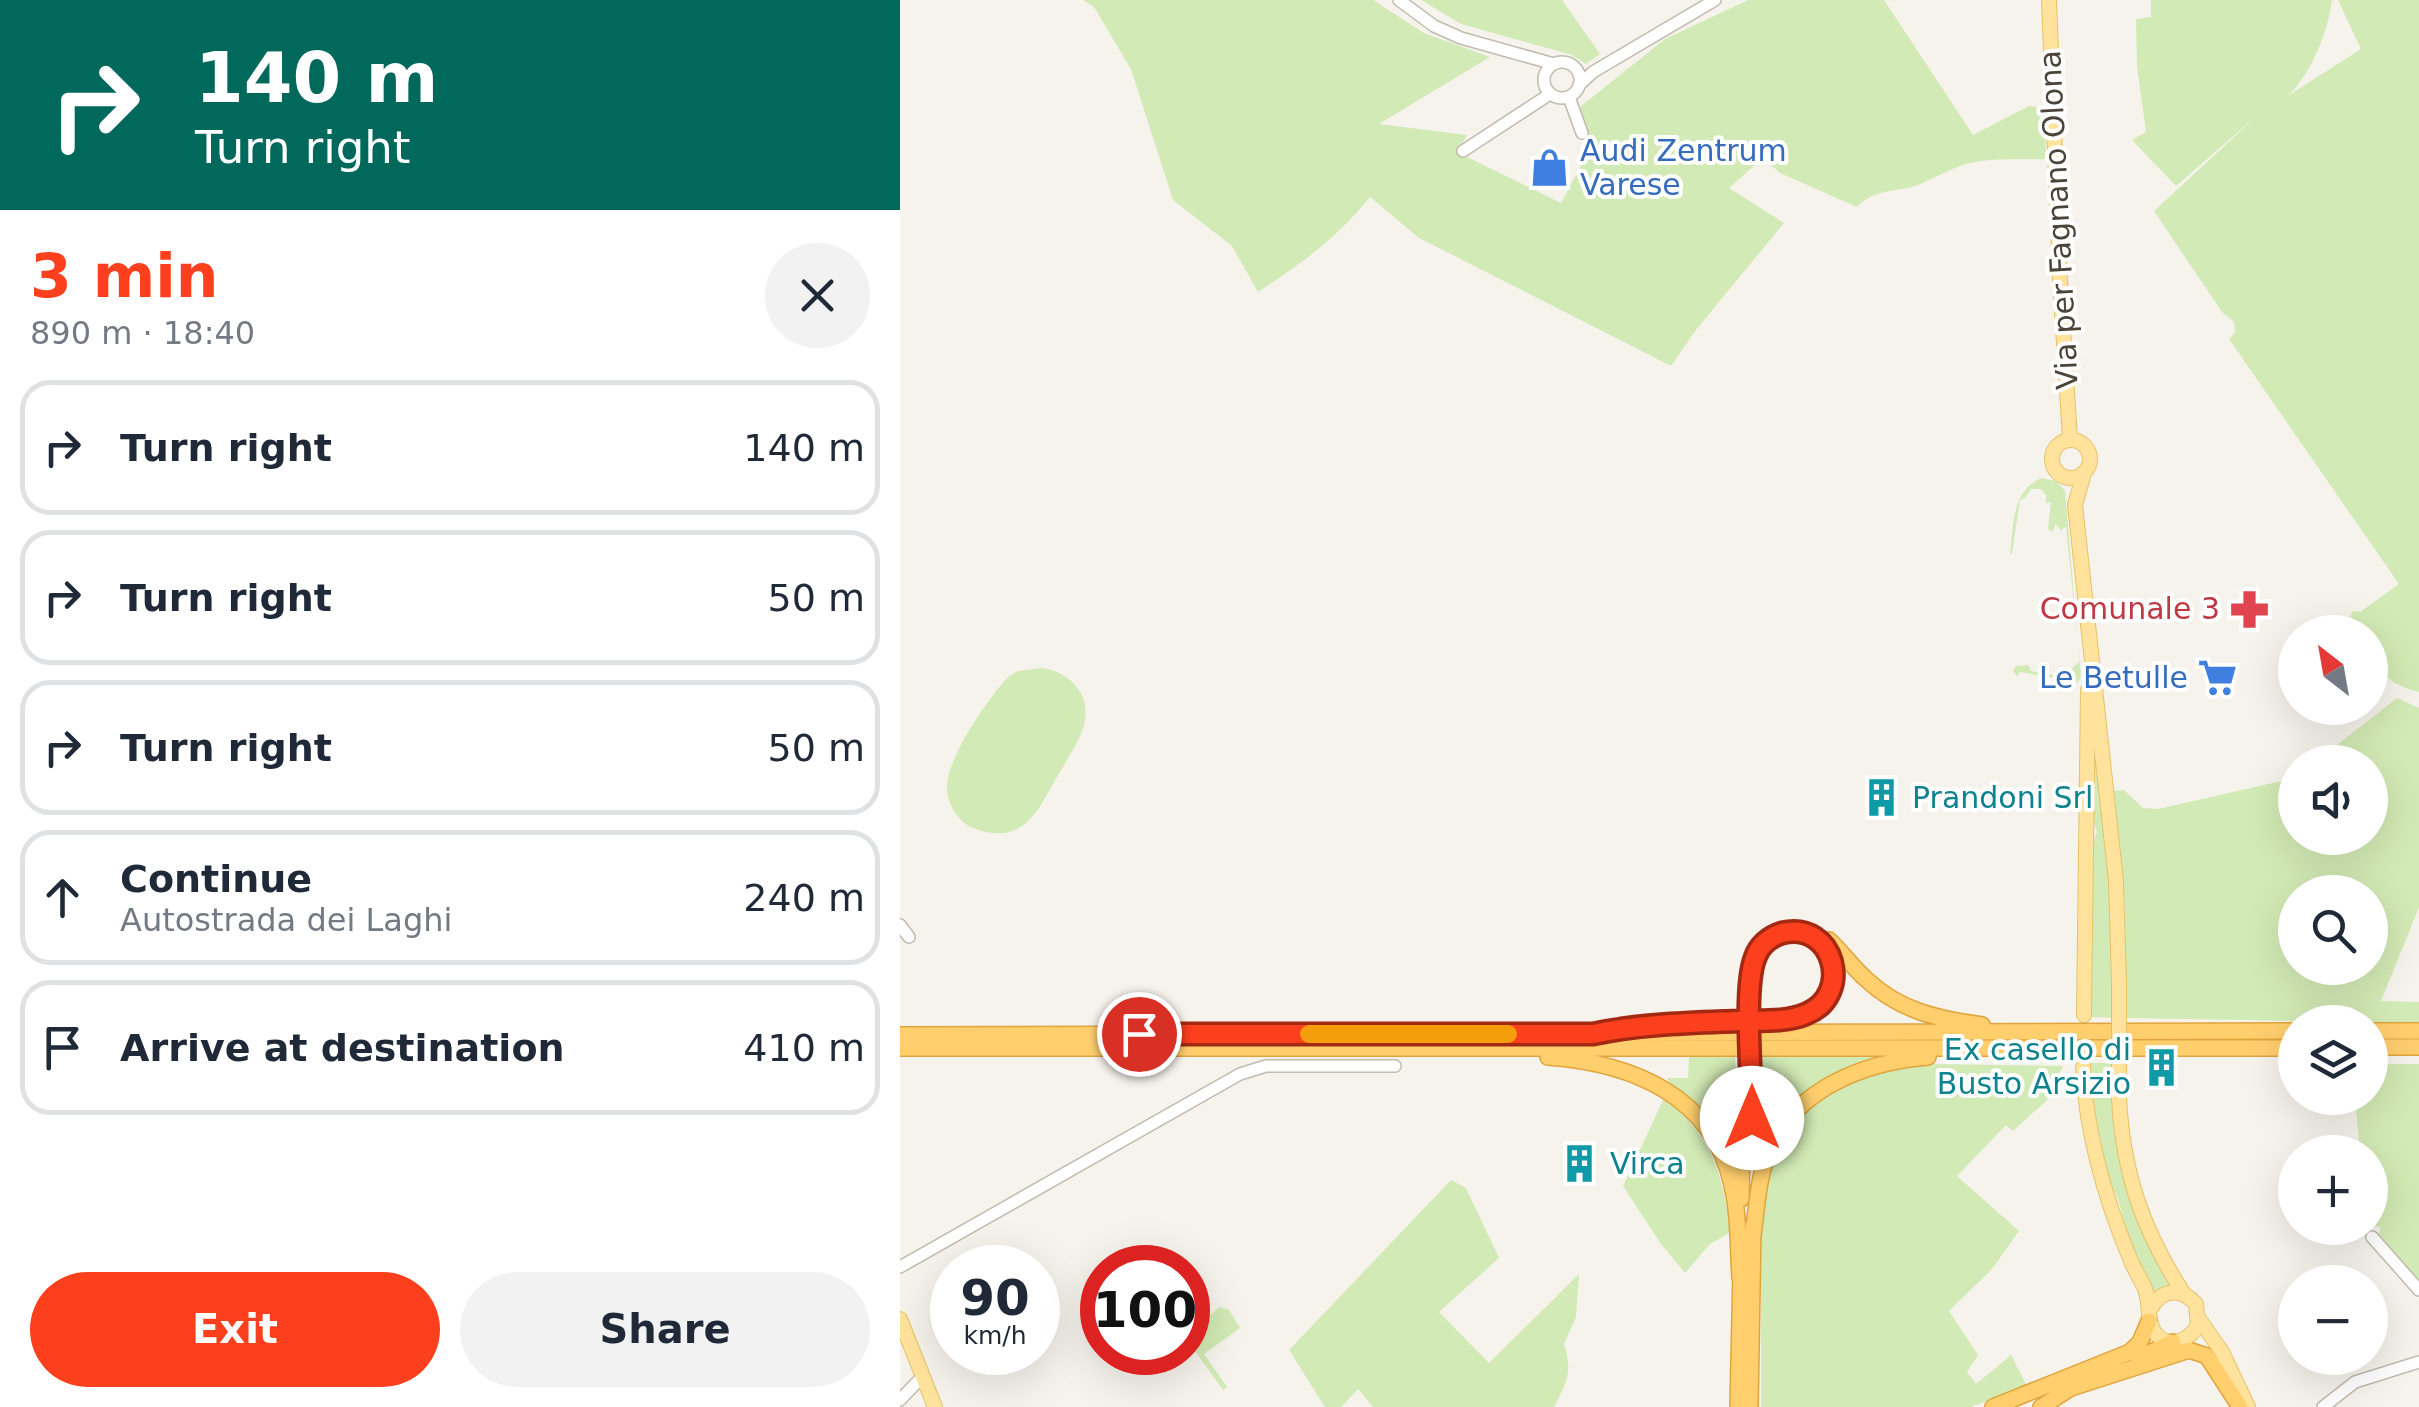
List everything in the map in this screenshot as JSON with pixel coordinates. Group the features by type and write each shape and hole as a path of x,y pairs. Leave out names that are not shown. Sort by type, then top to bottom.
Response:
{"highway":[{"path":"1753,1407 1743,974 1752,944 1772,928 1798,924 1824,936 1865,979 1904,1007 1936,1018 2041,1040"},
{"path":"1593,1034 1630,1026 1805,1015 1818,1008 1833,984 1836,972 1828,950 1798,932 1767,940 1754,960 1746,999"},
{"path":"2388,1031 2419,1031"},
{"path":"900,1048 1475,1048 2041,1040 2278,1032"},
{"path":"900,1035 1593,1034 2278,1047"},
{"path":"1752,1235 1769,1151 1797,1109 1826,1086 1874,1066 2041,1040"},
{"path":"2388,1047 2419,1047"},
{"path":"1475,1048 1580,1059 1619,1068 1655,1082 1693,1109 1718,1144 1727,1165 1733,1187 1740,1278"},
{"path":"1738,1407 1748,1078"},
{"path":"1993,1407 2130,1352 2140,1342 2150,1315"},
{"path":"2042,1407 2062,1392 2180,1341"},
{"path":"2104,1375 2196,1350 2211,1360 2243,1407"}],"main road":[{"name":"Via per Fagnano Olona","path":"2049,0 2058,260 2070,439"},
{"name":"Via per Fagnano Olona","path":"2061,476 2052,464 2052,452 2059,443 2070,439 2088,450 2090,461 2084,473"},
{"path":"2061,476 2073,478 2084,473"},
{"path":"2075,505 2084,473"},
{"path":"2061,476 2075,505 2116,881 2120,1132 2132,1188 2148,1228 2226,1359 2243,1407"},
{"path":"2084,1015 2088,639"},
{"path":"2083,1067 2094,1150 2158,1336 2205,1344 2213,1350 2243,1407"},
{"path":"2150,1315 2168,1292 2184,1294"},
{"path":"2180,1341 2196,1331 2200,1318"},
{"path":"900,1319 936,1407"}],"street":[{"path":"1399,0 1434,26 1461,38 1529,59 1566,62 1576,68 1600,68"},
{"path":"1529,59 1544,78 1550,94 1568,97 1600,68 1715,0"},
{"path":"1544,78 1554,64"},
{"path":"1576,68 1580,85"},
{"path":"1463,150 1550,94"},
{"path":"1568,97 1582,133"},
{"path":"900,925 910,937"},
{"path":"900,1268 1240,1074 1266,1066 1395,1066"},
{"path":"2378,1245 2419,1290"},
{"path":"2323,1407 2355,1382 2419,1362"},
{"path":"900,1400 922,1377"}],"green space":[{"path":"1083,0 1373,0 1424,33 1490,57 1379,124 1467,135 1457,152 1561,203 1592,145 1580,107 1665,39 1748,0 1884,0 1973,135 2029,106 2045,109 2046,159 1966,164 1913,187 1874,195 1857,207 1780,173 1763,158 1729,188 1784,223 1671,366 1419,238 1370,197 1318,249 1258,292 1232,246 1173,200 1131,69 1094,7"},
{"path":"1421,0 1562,0 1600,54 1586,64 1572,55 1461,24"},
{"path":"2151,0 2332,0 2317,51 2289,95 2361,49 2338,0 2419,0 2419,692 2388,678 2388,615 2351,615 2399,584 2229,339 2235,332 2234,322 2222,312 2154,211 2261,112 2176,186 2132,140 2146,132 2137,66 2136,19 2151,17"},
{"path":"2041,478 2056,481 2065,491 2078,641 2066,527 2061,530 2055,524 2053,532 2048,529 2051,502 2046,503 2041,489 2031,489 2020,500 2010,554 2019,501 2031,484"},
{"path":"2080,661 2078,682 2020,672 2017,676 2013,671 2016,666 2028,665 2031,671 2070,678 2068,672"},
{"path":"1041,668 1064,675 1075,685 1086,708 1082,731 1044,800 1026,823 1000,833 971,827 958,817 947,790 960,747 1008,677 1018,671"},
{"path":"2397,698 2419,708 2419,907 2388,984 2388,875 2278,875 2278,985 2387,985 2381,1001 2419,1002 2419,1023 2388,1022 2388,1005 2278,1005 2278,1021 2126,1018 2125,908 2114,791 2124,790 2143,808 2158,809 2278,782 2278,855 2388,855 2388,745 2337,745 2362,725 2388,725 2388,705"},
{"path":"2092,715 2112,888 2113,1018 2088,1017 2089,851 2097,833 2090,811"},
{"path":"1735,1054 1739,1185 1667,1078 1688,1078 1689,1057"},
{"path":"1758,1054 1880,1055 1838,1072 1806,1091 1780,1118 1757,1156"},
{"path":"2088,1063 2113,1063 2115,1132 2125,1183 2172,1285 2153,1293 2131,1247 2096,1142"},
{"path":"1931,1064 2063,1066 2047,1100 2013,1131 2006,1125 1957,1176 2019,1231 1992,1269 1949,1311 1978,1355 1967,1372 1976,1384 2011,1355 2027,1386 1971,1407 1761,1407 1761,1215 1769,1173 1780,1144 1816,1102 1840,1087 1868,1076"},
{"path":"2388,1064 2419,1064 2419,1283 2384,1245 2388,1245 2388,1135 2358,1135 2357,1115 2388,1115"},
{"path":"1666,1094 1712,1156 1731,1232 1710,1244 1685,1273 1623,1186"},
{"path":"1451,1180 1466,1188 1499,1258 1439,1312 1489,1363 1579,1274 1576,1317 1564,1344 1567,1377 1554,1407 1373,1407 1358,1389 1341,1407 1325,1407 1289,1350"},
{"path":"1220,1307 1229,1310 1240,1328 1210,1350 1210,1315"},
{"path":"1210,1363 1227,1387 1223,1390 1210,1372"}],"slow traffic":[{"path":"1309,1034 1508,1034"}],"place":[{"name":"Audi Zentrum Varese","path":"1550,168"},
{"name":"Comunale 3","path":"2250,609"},
{"name":"Le Betulle","path":"2218,678"},
{"name":"Prandoni Srl","path":"1882,798"},
{"name":"Ex casello di Busto Arsizio","path":"2161,1067"},
{"name":"Virca","path":"1580,1164"}],"route":[{"path":"1139,1034 1593,1034 1630,1026 1749,1020 1789,1019 1818,1008 1827,997 1836,972 1828,950 1798,932 1767,940 1754,960 1750,998 1751,1026 1752,1079 1752,1118"}]}
